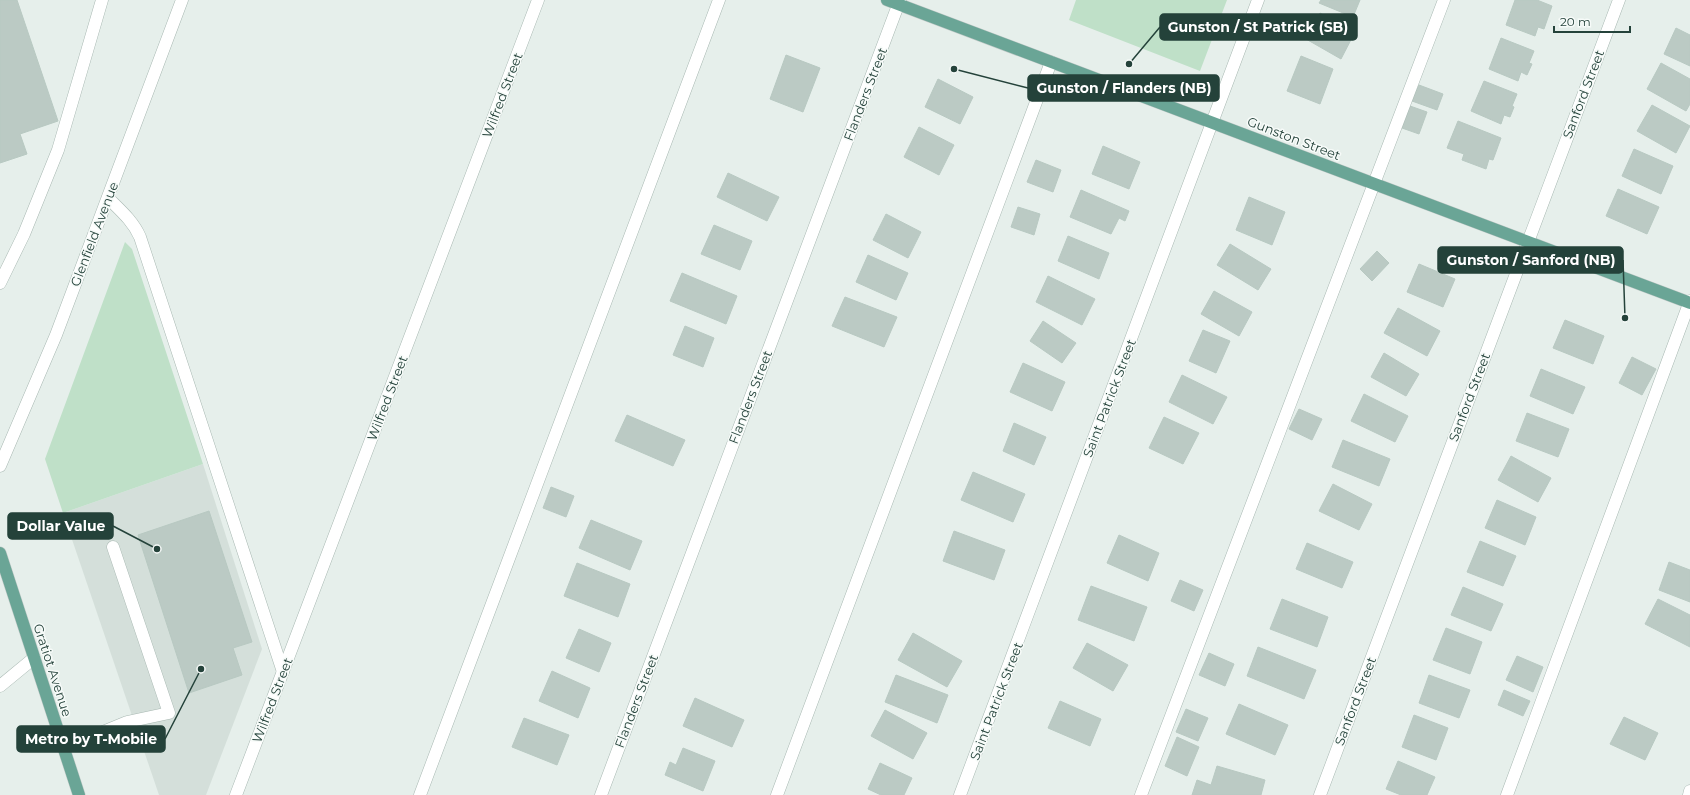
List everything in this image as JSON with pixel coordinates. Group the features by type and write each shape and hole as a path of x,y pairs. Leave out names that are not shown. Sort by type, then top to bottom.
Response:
{"main road":[{"name":"Gunston Street","path":"895,1 1051,62 1690,302"},
{"name":"Gratiot Avenue","path":"0,553 79,795"}],"street":[{"path":"0,282 24,234 58,150 102,0"},
{"name":"Glenfield Avenue","path":"0,466 56,335 182,0"},
{"name":"Wilfred Street","path":"236,795 538,0"},
{"path":"420,795 718,0"},
{"name":"Saint Patrick Street","path":"960,795 1258,0"},
{"path":"1141,795 1444,0"},
{"name":"Sanford Street","path":"1320,795 1618,0"},
{"name":"Flanders Street","path":"601,795 895,1"},
{"path":"777,795 1051,62"},
{"path":"108,198 130,220 140,237 283,672"},
{"path":"1507,795 1690,302"},
{"path":"64,748 127,722 169,713 113,547"},
{"path":"0,686 34,658"},
{"path":"1689,795 1690,791"}],"shaded area":[{"path":"203,464 262,649 206,795 159,795 63,513"}],"green space":[{"path":"1076,0 1227,0 1200,71 1069,20"},
{"path":"125,242 132,249 203,464 63,513 45,459"}],"building":[{"path":"0,0 17,0 58,121 20,134 27,154 0,163"},
{"path":"1321,0 1360,0 1353,17 1319,3"},
{"path":"1515,0 1537,0 1552,6 1544,29 1538,27 1535,36 1506,25"},
{"path":"1320,13 1355,32 1341,59 1306,39"},
{"path":"1676,28 1690,35 1690,66 1664,54"},
{"path":"1501,38 1534,51 1529,63 1532,64 1527,75 1521,72 1518,81 1489,69"},
{"path":"786,55 820,68 803,112 770,99"},
{"path":"1301,56 1333,69 1320,104 1287,91"},
{"path":"1661,63 1690,79 1690,104 1686,111 1647,89"},
{"path":"938,79 973,97 960,124 925,107"},
{"path":"1484,81 1517,94 1512,106 1514,107 1510,117 1504,115 1501,124 1471,111"},
{"path":"1419,85 1443,94 1437,110 1412,101"},
{"path":"1652,105 1690,126 1676,153 1637,131"},
{"path":"1410,106 1427,112 1419,134 1402,128"},
{"path":"1458,121 1501,138 1493,160 1489,159 1486,169 1462,160 1464,154 1447,148"},
{"path":"919,127 954,145 939,175 904,157"},
{"path":"1103,146 1140,162 1129,189 1092,174"},
{"path":"1634,149 1673,166 1661,194 1622,176"},
{"path":"1036,160 1061,170 1053,192 1027,182"},
{"path":"728,173 779,197 767,221 717,197"},
{"path":"1618,189 1659,207 1647,234 1606,216"},
{"path":"1081,190 1129,211 1125,221 1119,218 1111,234 1070,217"},
{"path":"1249,197 1285,212 1272,245 1236,230"},
{"path":"1018,207 1040,214 1034,235 1011,227"},
{"path":"886,214 921,232 908,258 873,240"},
{"path":"714,225 752,241 740,270 701,254"},
{"path":"1068,236 1109,253 1099,279 1058,261"},
{"path":"1230,244 1271,269 1258,290 1217,265"},
{"path":"1377,251 1389,263 1372,281 1360,269"},
{"path":"868,255 908,273 896,300 856,282"},
{"path":"1419,264 1455,279 1443,307 1407,292"},
{"path":"682,273 737,296 726,324 670,301"},
{"path":"1048,276 1095,299 1082,325 1036,302"},
{"path":"1214,291 1252,312 1239,336 1201,314"},
{"path":"845,297 897,317 884,347 832,326"},
{"path":"1398,308 1440,331 1427,356 1384,333"},
{"path":"1565,320 1604,336 1593,364 1553,348"},
{"path":"1043,321 1076,343 1062,363 1030,341"},
{"path":"685,326 714,338 703,367 673,355"},
{"path":"1203,330 1230,341 1216,373 1189,361"},
{"path":"1384,353 1419,374 1406,396 1371,377"},
{"path":"1632,357 1656,369 1642,395 1619,383"},
{"path":"1023,363 1065,382 1052,411 1010,392"},
{"path":"1541,369 1585,387 1573,414 1530,396"},
{"path":"1182,375 1227,397 1213,424 1169,402"},
{"path":"1364,394 1408,416 1395,442 1351,421"},
{"path":"1299,409 1322,419 1312,440 1289,429"},
{"path":"1527,413 1569,429 1558,457 1516,441"},
{"path":"627,415 685,440 673,466 615,441"},
{"path":"1164,417 1199,433 1183,464 1149,448"},
{"path":"1014,423 1046,437 1034,465 1003,451"},
{"path":"1343,440 1390,459 1379,486 1332,467"},
{"path":"1511,456 1551,478 1538,502 1498,480"},
{"path":"973,472 1025,494 1013,522 961,500"},
{"path":"1333,484 1372,504 1359,530 1319,511"},
{"path":"551,487 574,496 566,517 543,508"},
{"path":"1497,500 1536,517 1525,545 1485,528"},
{"path":"209,511 252,642 233,648 242,675 189,693 138,535"},
{"path":"591,520 642,541 630,570 579,548"},
{"path":"954,531 1005,550 994,580 943,561"},
{"path":"1119,535 1159,553 1148,581 1107,563"},
{"path":"1480,541 1516,556 1503,586 1467,572"},
{"path":"1307,543 1353,562 1342,588 1296,569"},
{"path":"1669,562 1690,570 1690,602 1659,590"},
{"path":"577,563 630,584 618,617 564,596"},
{"path":"1180,580 1203,590 1194,611 1171,601"},
{"path":"1091,586 1147,607 1134,641 1078,620"},
{"path":"1463,587 1503,604 1491,631 1451,615"},
{"path":"1282,599 1328,617 1317,647 1270,629"},
{"path":"1658,599 1690,615 1690,647 1645,624"},
{"path":"1446,628 1482,642 1470,674 1433,660"},
{"path":"579,629 611,643 599,672 566,658"},
{"path":"913,633 962,661 947,687 898,660"},
{"path":"1087,643 1128,665 1113,691 1073,668"},
{"path":"1258,647 1316,670 1304,699 1247,676"},
{"path":"1209,653 1234,664 1225,686 1199,675"},
{"path":"1517,656 1543,667 1533,692 1506,680"},
{"path":"552,671 590,688 578,718 539,701"},
{"path":"896,675 948,695 937,723 885,702"},
{"path":"1429,675 1470,690 1459,718 1419,703"},
{"path":"1504,690 1530,701 1523,716 1498,705"},
{"path":"695,698 744,720 732,747 683,726"},
{"path":"1060,701 1101,719 1090,746 1048,728"},
{"path":"1239,704 1288,725 1275,755 1226,734"},
{"path":"1186,709 1208,718 1198,741 1176,732"},
{"path":"885,710 927,733 913,759 871,736"},
{"path":"1414,715 1448,728 1436,760 1402,747"},
{"path":"1624,717 1658,733 1645,760 1610,744"},
{"path":"524,718 569,735 557,765 512,747"},
{"path":"1177,737 1199,747 1187,776 1165,766"},
{"path":"683,748 715,761 703,791 665,775 670,762 676,765"},
{"path":"1398,761 1435,777 1427,795 1401,795 1386,789"},
{"path":"880,763 912,778 904,795 881,795 868,789"},
{"path":"1217,766 1265,780 1261,795 1192,795 1197,780 1211,785"}],"place":[{"name":"Gunston / St Patrick (SB)","path":"1129,64"},
{"name":"Gunston / Flanders (NB)","path":"954,69"},
{"name":"Gunston / Sanford (NB)","path":"1625,318"},
{"name":"Dollar Value","path":"157,549"},
{"name":"Metro by T-Mobile","path":"201,669"}]}
